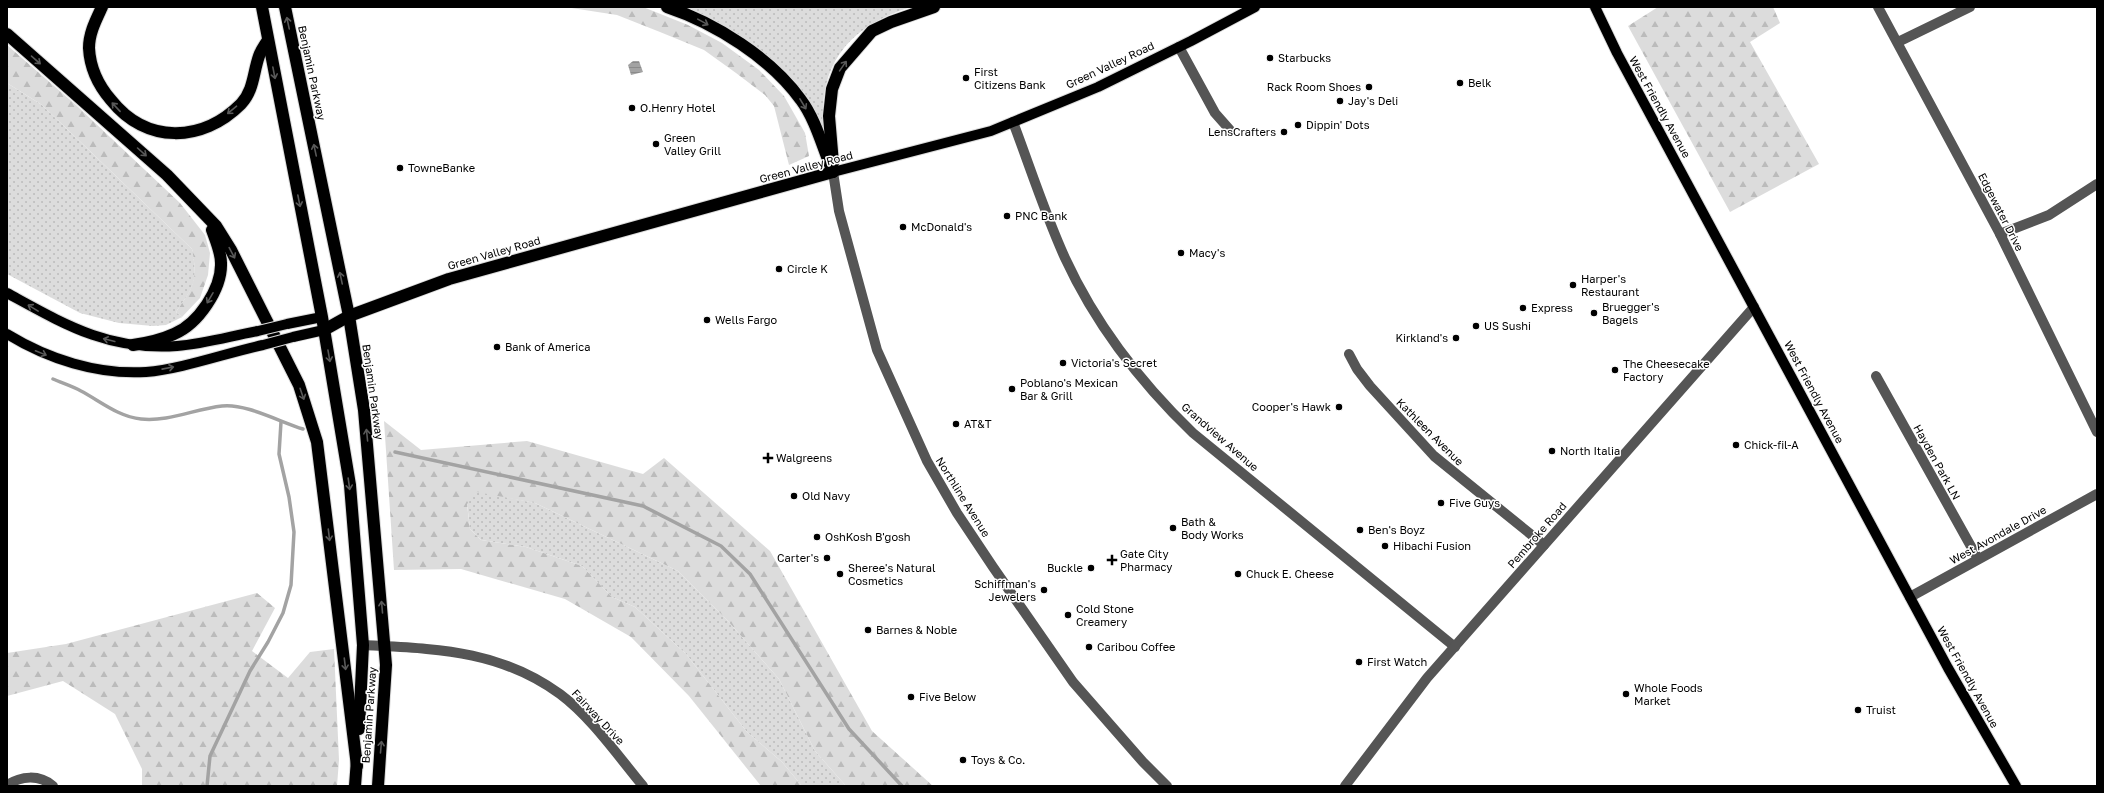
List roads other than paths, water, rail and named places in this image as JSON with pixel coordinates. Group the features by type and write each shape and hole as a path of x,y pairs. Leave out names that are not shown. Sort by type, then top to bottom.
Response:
{"highway":[{"path":"102,7 93,27 89,47 94,75 101,88 126,117 143,127 158,133 180,133 220,121 241,103 251,88 259,55 268,40"},
{"name":"Benjamin Parkway","path":"262,7 322,317 350,485 363,645 355,786"},
{"name":"Benjamin Parkway","path":"285,7 349,316 365,417 386,665 378,786"},
{"path":"667,7 698,19 729,36 753,53 783,79 801,100 833,172"},
{"path":"833,172 829,116 832,88 840,68 872,31 891,22 934,7"},
{"path":"7,34 136,147 216,226 230,250 299,385 311,421 316,442 324,494 357,766"},
{"name":"Green Valley Road","path":"324,330 349,316 449,279 833,172"},
{"path":"133,345 157,341 176,334 202,311 217,286 220,276 219,250 212,231 191,200"},
{"name":"Green Valley Road","path":"322,317 349,316"}],"main road":[{"name":"Green Valley Road","path":"833,172 991,131 1098,87 1255,7"},
{"name":"West Friendly Avenue","path":"1595,7 1617,53 1948,668 2016,786"},
{"name":"Green Valley Road","path":"7,293 52,319 81,332 133,345 176,346 258,331 322,317"},
{"name":"Green Valley Road","path":"7,334 34,350 58,360 107,370 146,372 324,330"}],"street":[{"name":"Edgewater Drive","path":"1878,7 2000,234 2097,432"},
{"path":"1898,42 1970,7"},
{"path":"1179,47 1215,113 1230,130"},
{"name":"Grandview Avenue","path":"1013,122 1047,215 1065,258 1108,331 1133,367 1175,415 1193,433 1455,647"},
{"name":"Northline Avenue","path":"833,172 839,211 877,350 927,461 957,513 1073,682 1143,762 1167,786"},
{"path":"2000,234 2049,215 2097,184"},
{"name":"Pembroke Road","path":"1345,786 1405,705 1754,307"},
{"name":"Kathleen Avenue","path":"1349,354 1357,369 1370,386 1434,456 1544,545"},
{"name":"Hayden Park LN","path":"1876,376 1978,560"},
{"name":"West Avondale Drive","path":"1910,597 2097,494"},
{"name":"Fairway Drive","path":"363,645 467,653 494,660 522,672 560,694 585,717 643,786"},
{"path":"7,785 17,779 28,777 39,778 53,786"}],"waterway":[{"path":"53,379 78,389 117,412 133,418 161,419 222,406 231,406 252,410 303,429"},
{"path":"207,786 210,756 250,671 268,642 283,613 291,585 294,532 289,497 279,454 281,422"},
{"path":"395,452 643,506 721,546 750,574 849,729 902,786"}],"place":[{"name":"Starbucks","path":"1270,58"},
{"name":"First Citizens Bank","path":"966,78"},
{"name":"Belk","path":"1460,83"},
{"name":"Rack Room Shoes","path":"1369,87"},
{"name":"Jay's Deli","path":"1340,101"},
{"name":"O.Henry Hotel","path":"632,108"},
{"name":"Dippin' Dots","path":"1298,125"},
{"name":"LensCrafters","path":"1284,132"},
{"name":"Green Valley Grill","path":"656,144"},
{"name":"TowneBanke","path":"400,168"},
{"name":"PNC Bank","path":"1007,216"},
{"name":"McDonald's","path":"903,227"},
{"name":"Macy's","path":"1181,253"},
{"name":"Circle K","path":"779,269"},
{"name":"Harper's Restaurant","path":"1573,285"},
{"name":"Express","path":"1523,308"},
{"name":"Bruegger's Bagels","path":"1594,313"},
{"name":"Wells Fargo","path":"707,320"},
{"name":"US Sushi","path":"1476,326"},
{"name":"Kirkland's","path":"1456,338"},
{"name":"Bank of America","path":"497,347"},
{"name":"Victoria's Secret","path":"1063,363"},
{"name":"The Cheesecake Factory","path":"1615,370"},
{"name":"Poblano's Mexican Bar & Grill","path":"1012,389"},
{"name":"Cooper's Hawk","path":"1339,407"},
{"name":"AT&T","path":"956,424"},
{"name":"Chick-fil-A","path":"1736,445"},
{"name":"North Italia","path":"1552,451"},
{"name":"Walgreens","path":"768,458"},
{"name":"Old Navy","path":"794,496"},
{"name":"Five Guys","path":"1441,503"},
{"name":"Bath & Body Works","path":"1173,528"},
{"name":"Ben's Boyz","path":"1360,530"},
{"name":"OshKosh B'gosh","path":"817,537"},
{"name":"Hibachi Fusion","path":"1385,546"},
{"name":"Carter's","path":"827,558"},
{"name":"Gate City Pharmacy","path":"1112,560"},
{"name":"Buckle","path":"1091,568"},
{"name":"Sheree's Natural Cosmetics","path":"840,574"},
{"name":"Chuck E. Cheese","path":"1238,574"},
{"name":"Schiffman's Jewelers","path":"1044,590"},
{"name":"Cold Stone Creamery","path":"1068,615"},
{"name":"Barnes & Noble","path":"868,630"},
{"name":"Caribou Coffee","path":"1089,647"},
{"name":"First Watch","path":"1359,662"},
{"name":"Whole Foods Market","path":"1626,694"},
{"name":"Five Below","path":"911,697"},
{"name":"Truist","path":"1858,710"},
{"name":"Toys & Co.","path":"963,760"}]}
